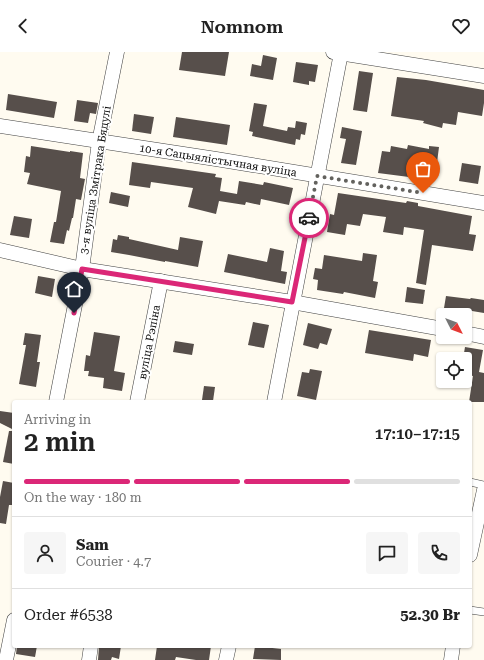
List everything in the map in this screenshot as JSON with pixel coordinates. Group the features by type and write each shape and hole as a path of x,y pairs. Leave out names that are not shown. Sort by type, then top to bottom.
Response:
{"street":[{"name":"3-я вуліца Змітрака Бядулі","path":"56,400 82,269 99,142 117,52"},
{"path":"274,400 317,176 337,53 484,76"},
{"name":"10-я Сацыялістычная вуліца","path":"0,126 216,159 484,203"},
{"path":"0,250 82,269 292,302 436,328"},
{"name":"вуліца Рэпіна","path":"137,400 161,281"},
{"path":"472,334 484,337"},
{"path":"472,546 484,490"},
{"path":"6,660 12,630"},
{"path":"88,660 91,648"},
{"path":"226,660 229,648"},
{"path":"451,660 453,648"}],"lane":[{"path":"472,482 484,485"},
{"path":"472,610 484,612"}],"building":[{"path":"182,52 229,52 225,76 179,70"},
{"path":"263,55 277,58 273,80 250,76 252,64 261,66"},
{"path":"296,62 318,65 315,82 309,81 309,85 293,82"},
{"path":"359,71 373,73 367,112 353,110"},
{"path":"397,77 426,80 484,90 482,116 458,112 456,125 443,123 442,128 423,123 424,121 391,116"},
{"path":"8,94 57,102 54,118 6,110"},
{"path":"77,100 98,103 96,114 90,113 88,123 74,121"},
{"path":"254,103 267,105 263,126 287,131 288,127 295,128 296,121 307,123 305,135 301,134 300,140 296,139 295,145 252,136 253,132 249,131"},
{"path":"134,114 154,117 151,134 132,131"},
{"path":"176,117 230,125 227,145 173,137"},
{"path":"342,127 362,131 356,165 341,163 346,139 340,138"},
{"path":"408,145 429,149 429,146 439,147 435,178 409,174 409,177 378,173 382,151 390,152 391,146 407,149"},
{"path":"31,146 83,153 80,178 85,179 81,200 76,199 73,218 69,231 67,230 64,244 50,242 54,222 56,222 61,191 27,184 30,173 24,172 26,156 30,157"},
{"path":"132,162 216,174 215,177 222,178 220,191 237,194 239,181 263,185 264,182 293,188 289,205 261,199 260,205 246,202 245,205 219,201 216,214 188,207 193,188 151,182 150,188 129,185"},
{"path":"462,163 481,166 478,184 459,181"},
{"path":"111,192 130,196 128,207 109,203"},
{"path":"338,193 406,203 407,201 418,203 418,206 472,216 469,234 476,235 473,251 432,245 426,285 416,283 424,230 404,227 403,235 383,232 386,217 363,214 360,226 347,224 345,235 327,232 330,214 334,215"},
{"path":"14,216 32,219 29,238 10,235"},
{"path":"118,235 129,237 129,239 178,250 180,237 203,241 198,267 111,252 113,239 117,240"},
{"path":"270,248 284,251 281,271 287,272 285,284 224,272 228,254 267,262"},
{"path":"363,253 377,255 373,281 378,282 375,298 344,292 343,294 317,290 318,280 313,279 315,268 322,269 324,255 362,261"},
{"path":"38,276 55,279 52,297 35,293"},
{"path":"407,287 425,290 423,304 405,302"},
{"path":"446,296 484,300 484,313 472,311 472,308 444,308"},
{"path":"253,322 269,325 264,348 248,345"},
{"path":"308,323 332,329 327,345 320,343 318,349 303,345"},
{"path":"369,330 431,340 428,357 414,354 413,361 365,353"},
{"path":"94,332 120,336 114,371 125,373 122,391 103,388 104,378 88,376 89,371 84,371 86,355 90,356"},
{"path":"25,333 41,335 37,362 40,362 36,387 19,384 26,345 23,345"},
{"path":"175,341 194,344 192,355 173,352"},
{"path":"465,347 483,350 479,372 484,373 484,402 472,402 472,400 469,400 473,376 472,352 464,352"},
{"path":"310,369 322,371 316,400 297,396 302,372 309,373"},
{"path":"204,386 215,387 213,400 202,400"},
{"path":"0,411 12,413 12,429 0,423"},
{"path":"9,431 12,431 12,464 3,462"},
{"path":"3,481 12,483 12,505 9,505 6,524 0,523 0,497"},
{"path":"17,648 37,648 35,657 16,654"},
{"path":"99,648 121,648 119,659 112,657 111,660 98,660"},
{"path":"157,648 211,648 209,660 176,657 175,660 155,660"},
{"path":"255,648 281,649 281,660 253,659"}],"way so far":[{"path":"309,218 317,176 423,193"}],"route":[{"path":"74,313 82,269 292,302 309,218"}]}
